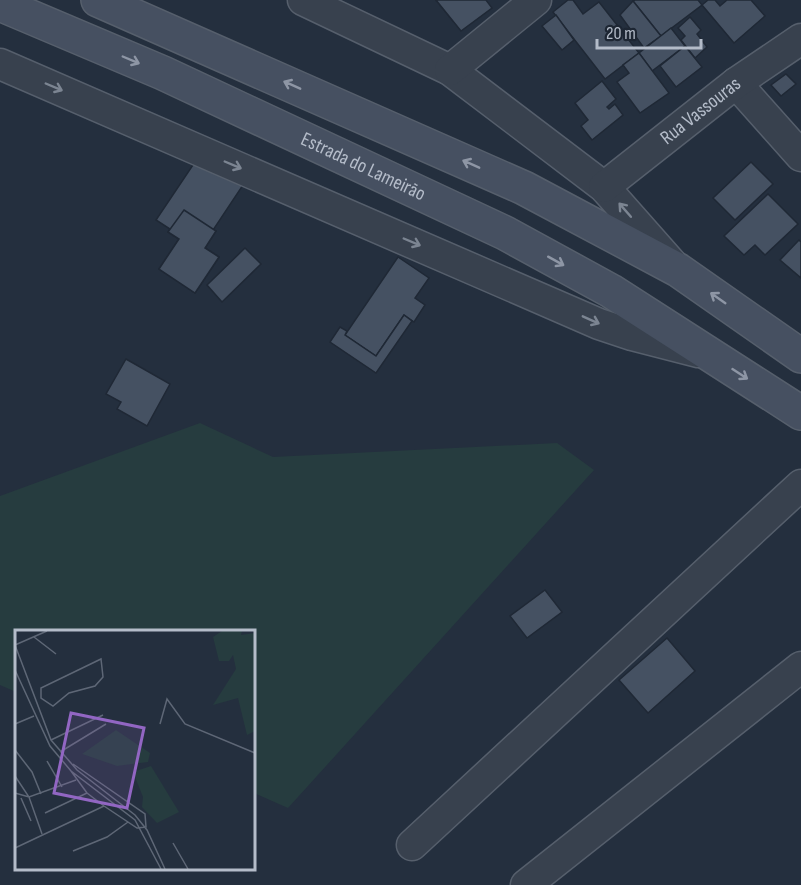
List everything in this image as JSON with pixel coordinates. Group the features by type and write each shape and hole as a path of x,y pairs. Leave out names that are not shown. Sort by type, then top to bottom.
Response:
{"main road":[{"path":"98,0 524,188 678,270 801,356"},
{"name":"Estrada do Lameirão","path":"0,4 163,73 505,233 611,291 801,413"}],"street":[{"path":"303,0 450,70 604,187 678,270"},
{"path":"361,0 374,34"},
{"path":"450,70 536,0"},
{"name":"Rua Vassouras","path":"604,187 736,83 801,39"},
{"name":"Estrada do Lameirão","path":"0,64 599,324 632,335 712,355"},
{"path":"736,83 801,156"},
{"path":"412,845 801,485"},
{"path":"526,885 801,667"}],"green space":[{"path":"200,423 273,457 557,443 594,470 288,808 255,793 255,630 15,630 15,692 0,685 0,496"}],"building":[{"path":"436,0 481,0 453,21"},
{"path":"436,0 486,0 492,8 461,31"},
{"path":"568,0 573,0 583,14 599,2 639,53 605,79 553,12"},
{"path":"698,0 702,5 661,36 633,1"},
{"path":"708,0 715,0 720,6 727,0 751,0 765,16 734,43 702,5"},
{"path":"633,1 661,36 644,48 620,15"},
{"path":"556,15 574,40 562,50 542,26"},
{"path":"690,17 701,30 697,34 707,47 695,58 681,40 685,36 678,28"},
{"path":"671,28 685,46 652,71 639,53"},
{"path":"685,46 702,67 676,87 660,66"},
{"path":"639,53 669,93 640,113 617,82 629,73 623,65"},
{"path":"786,74 796,84 781,96 771,85"},
{"path":"602,81 616,99 607,107 609,109 615,104 623,115 592,140 581,126 588,120 575,103"},
{"path":"207,144 251,173 213,230 216,231 205,248 219,257 195,293 159,269 179,239 168,232 170,229 156,220"},
{"path":"751,162 773,184 735,220 713,198"},
{"path":"768,194 798,224 765,255 755,245 744,255 724,236"},
{"path":"184,210 216,231 205,248 219,257 195,293 159,269 179,239 168,232"},
{"path":"799,240 801,242 801,278 780,260"},
{"path":"245,248 261,264 222,302 207,285"},
{"path":"398,257 429,278 415,298 425,305 414,322 404,315 376,356 345,335"},
{"path":"404,315 412,321 376,373 330,342 340,327 347,331 345,335 376,356"},
{"path":"126,359 170,384 147,426 117,409 121,402 106,394"},
{"path":"545,590 562,612 527,638 510,616"},
{"path":"667,638 695,671 648,713 619,680"}]}
